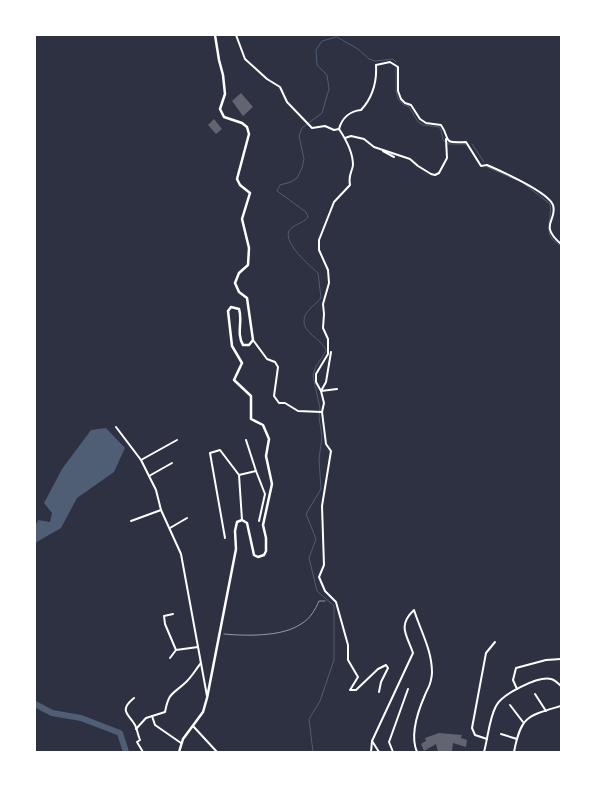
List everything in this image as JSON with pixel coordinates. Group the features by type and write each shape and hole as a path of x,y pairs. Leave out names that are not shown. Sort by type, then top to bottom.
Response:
{"street":[{"path":"215,35 225,94 220,109 224,117 242,123 247,127 249,134 238,179 240,185 250,193 242,219 249,248 248,266 239,273 235,283 239,292 246,298 253,340 267,359 275,362 278,366 274,396 279,403 285,403 298,411 322,412"},
{"path":"236,35 245,59 267,79 280,86 287,102 312,128 324,126 334,130 339,129"},
{"path":"339,129 343,120 356,110 361,110 367,103 376,80 376,65 390,62 398,67 398,91 401,99 410,105 420,119 426,123 440,126 446,139 446,163 439,173 435,175 418,166 410,159 374,147 364,139 350,136 345,138"},
{"path":"339,129 345,138 353,165 348,177 350,185 334,202 319,240 319,250 328,270 329,282 323,304 323,328 328,339 328,354 316,374 316,382 324,403 322,412 326,444 331,451 322,506 324,565 319,577 325,591 336,602 348,645 348,660 358,677 350,690 356,690 378,669 386,665 388,668 381,682 379,692"},
{"path":"446,139 450,142 466,142 481,166 487,165 522,180 550,201 553,207 550,230 554,238 561,244"},
{"path":"381,149 394,157"},
{"path":"242,520 248,523 254,555 258,557 264,555 266,551 266,538 263,525 272,484 266,456 269,439 263,425 251,419 251,396 234,380 242,363 232,346 228,311 231,307 239,309 241,314 239,334 243,345 249,345 253,340"},
{"path":"321,391 326,382 331,352"},
{"path":"321,391 337,389"},
{"path":"116,427 141,460 156,490 161,510 181,554 207,698"},
{"path":"141,460 178,440"},
{"path":"246,440 265,494 259,521"},
{"path":"224,538 210,452 220,450 239,474 242,520"},
{"path":"149,476 172,463"},
{"path":"239,474 256,471"},
{"path":"131,521 161,510"},
{"path":"170,528 187,518"},
{"path":"179,752 181,742 202,712 210,687 236,549 235,531 237,522 242,520"},
{"path":"371,752 372,741 412,653 404,632 408,615 414,610 420,629 427,640 432,671 431,686 425,694 413,734 416,752"},
{"path":"173,614 164,616 165,624 176,650"},
{"path":"487,739 475,735 472,728 486,653 496,642"},
{"path":"170,658 176,650 198,647"},
{"path":"517,689 513,680 516,668 546,660 561,659"},
{"path":"136,730 146,718 165,712 169,697 175,690 186,683 201,663"},
{"path":"484,752 495,708 503,697 517,689 546,679 552,679 561,686"},
{"path":"204,684 210,687"},
{"path":"393,752 389,742 408,689"},
{"path":"535,694 546,711"},
{"path":"134,698 127,706 126,712 134,724 140,740 137,742 143,752"},
{"path":"510,705 523,722"},
{"path":"514,752 519,729 523,722 531,716 561,706"},
{"path":"152,716 154,725 181,742"},
{"path":"192,726 217,752"},
{"path":"500,734 517,739"},
{"path":"372,741 379,752"}],"path":[{"path":"220,633 246,636 279,632 300,625 314,612 320,600 325,601"}],"water":[{"path":"106,428 125,448 114,472 77,498 61,528 35,543 35,527 38,520 50,522 52,513 44,503 62,469 91,430"}],"building":[{"path":"241,93 253,107 243,116 232,101"},
{"path":"214,119 222,129 216,134 208,125"},
{"path":"439,733 462,735 461,738 467,740 466,747 453,743 452,751 438,752 436,744 424,751 421,744 426,741 425,738"}],"waterway":[{"path":"313,752 309,719 320,701 334,660 334,606 317,591 309,558 316,539 306,514 321,489 319,459 322,437 319,417 320,408 313,376 315,368 326,351 321,342 308,331 304,322 306,314 321,298 318,273 293,248 288,236 289,231 295,225 308,217 306,212 277,191 280,185 297,178 302,168 304,159 299,136 302,128 322,113 329,89 327,75 317,65 316,50 322,41 336,37"},
{"path":"337,37 358,49 369,59 375,61 393,59 396,62"},
{"path":"396,68 398,99 409,107 418,122 423,125 439,127 443,140 449,144 466,144"},
{"path":"472,144 484,162"},
{"path":"487,167 517,180"},
{"path":"523,183 550,204 549,232 551,237 561,246"},
{"path":"35,704 52,713 81,718 120,733 126,752"}]}
